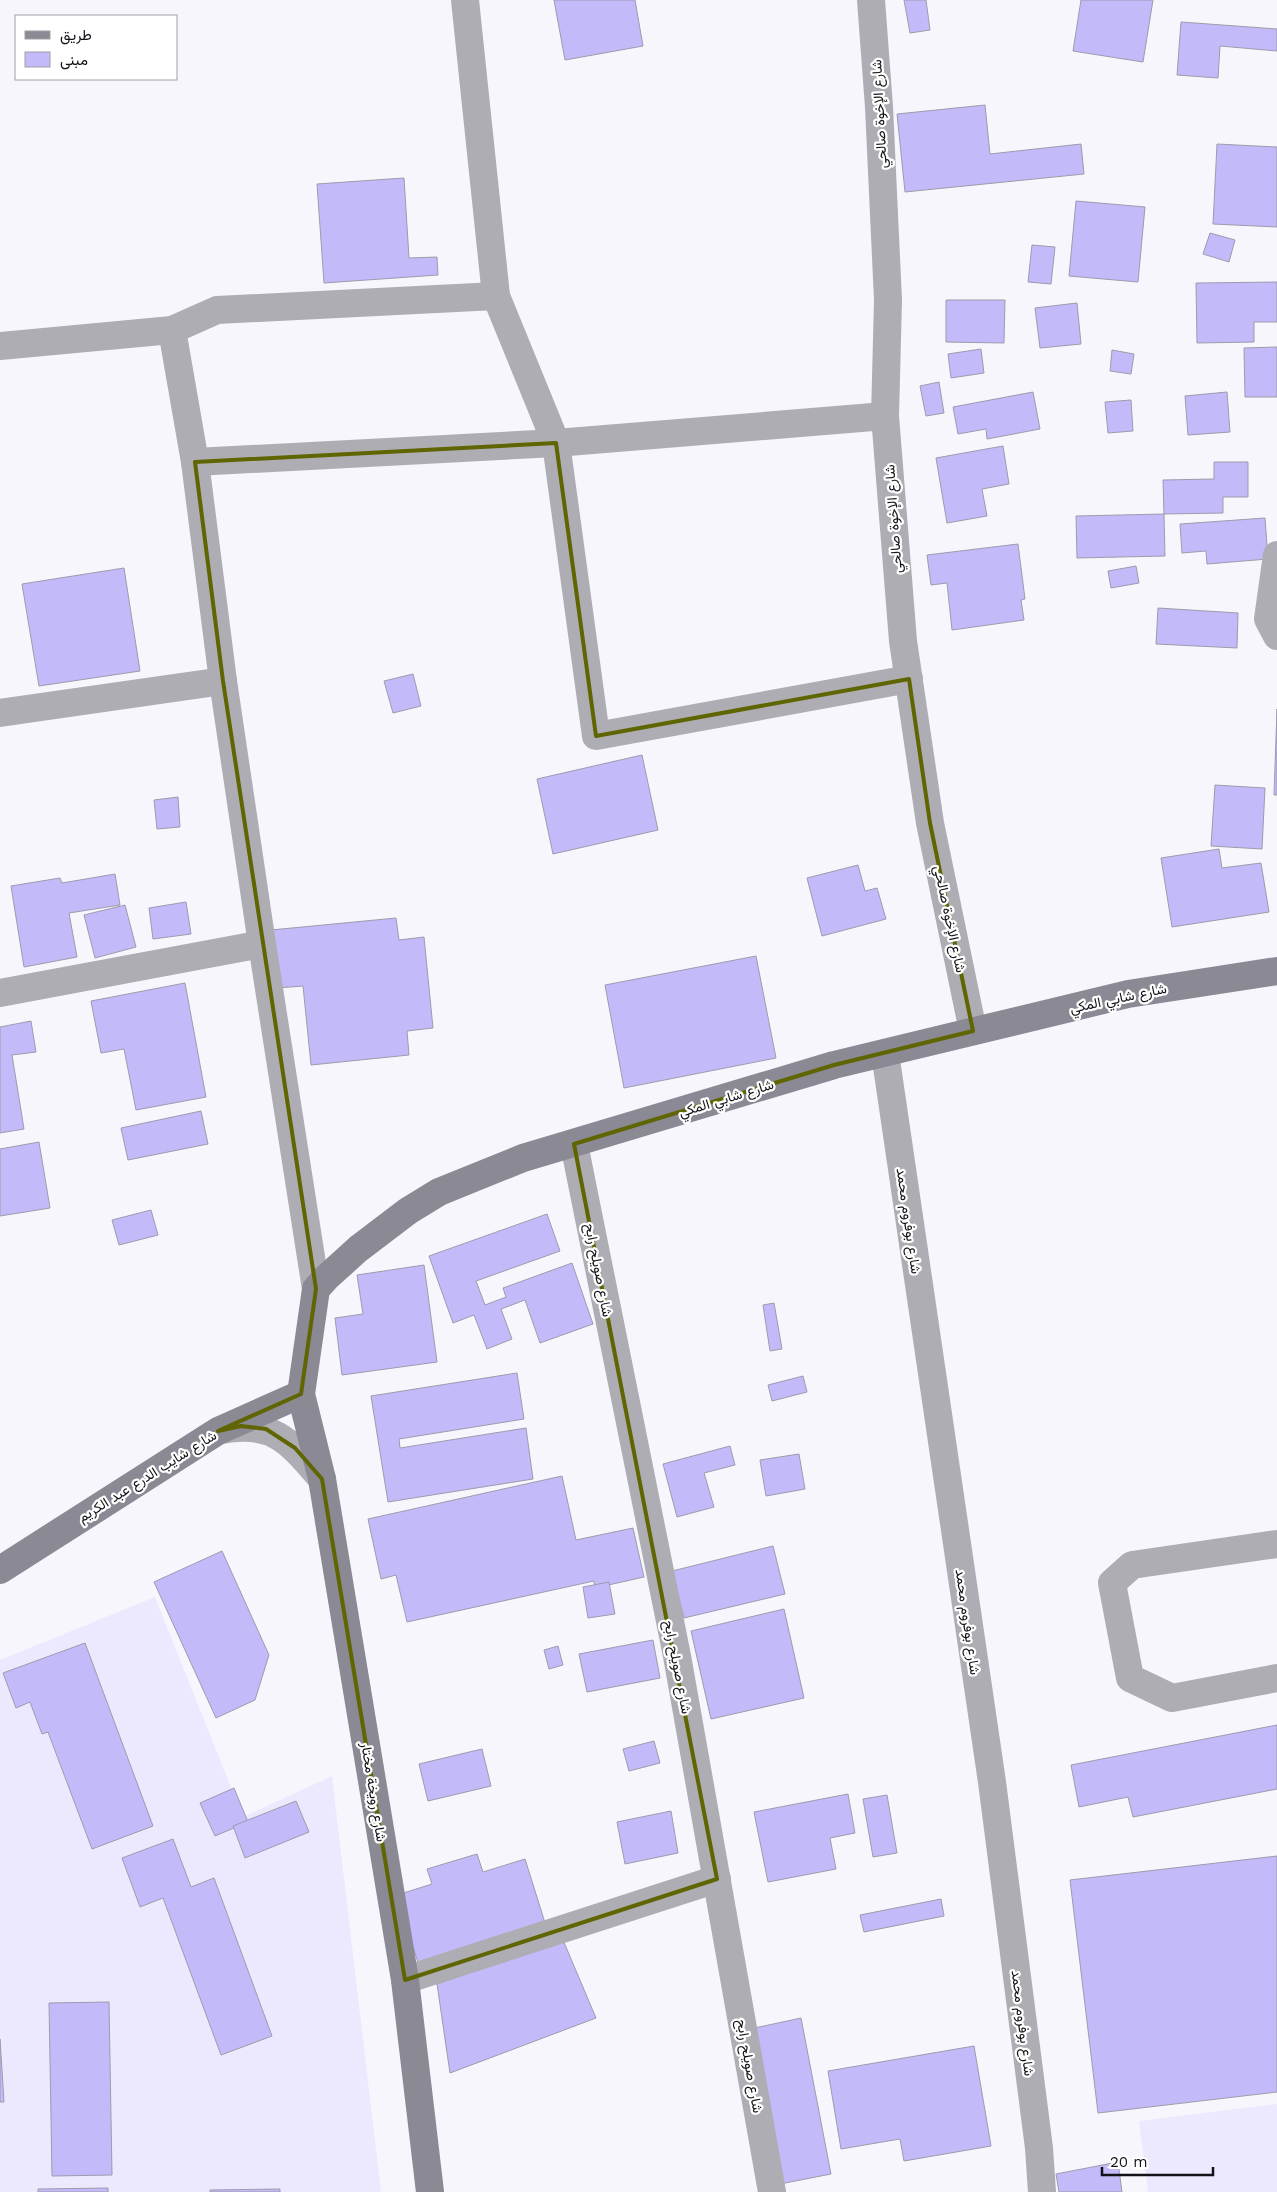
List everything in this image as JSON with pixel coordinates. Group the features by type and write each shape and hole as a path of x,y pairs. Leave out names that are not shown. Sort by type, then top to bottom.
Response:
{"main road":[{"name":"شارع شابي المكي","path":"316,1289 380,1231 408,1211 439,1192 524,1158 834,1065 1128,994 1277,971"},
{"path":"301,1394 316,1289"},
{"name":"شارع شايب الدرع عبد الكريم","path":"0,1570 218,1431 301,1394"},
{"name":"شارع رويخة مختار","path":"301,1394 322,1479 405,1980 430,2192"}],"street":[{"path":"465,0 496,296 556,443 596,736 909,679"},
{"name":"شارع الإخوة صالحي","path":"871,0 880,107 888,300 885,416 903,641 930,823 973,1031"},
{"path":"0,346 172,330 217,310 496,296"},
{"path":"172,330 195,462 222,681 316,1289"},
{"path":"195,462 556,443 885,416"},
{"path":"1277,555 1268,619 1277,636"},
{"path":"0,713 222,681"},
{"path":"0,993 262,944"},
{"name":"شارع بوفروم محمد","path":"885,1053 992,1782 1039,2148 1042,2192"},
{"name":"شارع صويلح رابح","path":"574,1144 677,1656 772,2192"},
{"path":"218,1431 241,1426 266,1429 295,1448 322,1479"},
{"path":"1277,1544 1132,1565 1112,1583 1130,1678 1172,1698 1277,1678"},
{"path":"405,1980 717,1879"}],"highlighted area":[{"path":"556,443 596,736 909,679 930,823 973,1031 834,1065 574,1144 717,1879 405,1980 322,1479 295,1448 266,1429 241,1426 218,1431 301,1394 316,1289 223,681 195,462"}],"shaded area":[{"path":"155,1597 243,1817 332,1776 381,2192 0,2192 0,1660"},
{"path":"1277,2104 1277,2192 1148,2192 1139,2121"}],"building":[{"path":"554,0 635,0 643,46 565,60"},
{"path":"904,0 926,0 930,30 910,33"},
{"path":"1081,0 1153,0 1143,62 1073,51"},
{"path":"1181,22 1277,29 1277,51 1220,46 1218,78 1177,75"},
{"path":"985,105 990,154 1081,144 1084,174 905,192 897,114"},
{"path":"1217,144 1277,147 1277,227 1213,224"},
{"path":"404,178 409,258 437,257 438,275 324,283 317,184"},
{"path":"1076,201 1145,207 1138,282 1069,276"},
{"path":"1210,233 1235,240 1229,262 1203,254"},
{"path":"1032,245 1055,247 1051,284 1028,282"},
{"path":"1277,282 1277,322 1254,322 1254,342 1197,343 1196,283"},
{"path":"946,300 1005,300 1004,343 946,342"},
{"path":"1077,303 1081,344 1040,348 1035,308"},
{"path":"1277,347 1277,397 1245,397 1244,348"},
{"path":"981,349 984,373 951,378 948,354"},
{"path":"1112,350 1134,354 1131,374 1110,371"},
{"path":"939,382 944,413 926,416 920,386"},
{"path":"1033,392 1040,429 987,439 986,429 958,434 953,407"},
{"path":"1227,392 1230,432 1188,435 1185,396"},
{"path":"1131,400 1133,431 1108,433 1105,402"},
{"path":"1003,446 1009,484 982,489 987,516 947,523 936,458"},
{"path":"1214,462 1248,462 1248,497 1223,497 1223,513 1164,514 1163,480 1214,479"},
{"path":"1164,514 1165,556 1077,558 1076,516"},
{"path":"1265,518 1268,559 1207,564 1206,551 1182,553 1180,524"},
{"path":"1018,544 1025,599 1021,600 1024,620 952,630 947,583 931,585 927,555"},
{"path":"1136,566 1139,583 1111,588 1108,571"},
{"path":"124,568 140,671 39,686 22,584"},
{"path":"1158,608 1238,613 1237,648 1156,644"},
{"path":"413,674 421,706 393,713 384,681"},
{"path":"1277,709 1277,795 1274,795"},
{"path":"642,755 658,830 553,854 537,779"},
{"path":"1215,785 1265,788 1262,849 1211,846"},
{"path":"178,797 180,827 157,829 154,800"},
{"path":"1219,849 1222,868 1261,863 1269,912 1172,927 1161,858"},
{"path":"858,865 865,891 877,888 886,919 822,936 807,878"},
{"path":"115,874 120,905 69,913 77,957 24,967 11,886 60,878 62,883"},
{"path":"186,902 191,934 153,939 149,908"},
{"path":"125,905 136,947 95,958 84,915"},
{"path":"396,918 399,940 424,937 433,1028 407,1031 409,1055 311,1065 303,986 277,988 271,930"},
{"path":"756,956 776,1058 624,1088 605,985"},
{"path":"185,983 206,1097 136,1110 124,1049 101,1053 91,1001"},
{"path":"31,1021 36,1052 12,1055 24,1129 0,1133 0,1027"},
{"path":"201,1111 208,1144 128,1160 121,1128"},
{"path":"39,1142 50,1208 0,1216 0,1149"},
{"path":"151,1210 158,1235 119,1245 112,1220"},
{"path":"547,1214 560,1251 476,1281 485,1305 506,1297 503,1288 572,1263 593,1324 540,1343 525,1300 501,1309 512,1339 487,1349 474,1315 453,1323 429,1256"},
{"path":"424,1265 437,1362 342,1375 335,1318 363,1314 357,1275"},
{"path":"774,1303 782,1349 770,1351 763,1305"},
{"path":"517,1373 524,1419 399,1439 400,1448 526,1428 533,1479 388,1502 371,1396"},
{"path":"803,1376 807,1392 772,1401 768,1385"},
{"path":"730,1446 735,1465 704,1473 714,1507 677,1517 663,1464"},
{"path":"799,1454 805,1489 766,1496 760,1460"},
{"path":"562,1476 576,1540 633,1528 644,1577 595,1588 594,1581 407,1622 396,1575 381,1579 368,1519"},
{"path":"773,1546 785,1594 684,1618 672,1571"},
{"path":"222,1551 269,1655 255,1700 216,1718 154,1582"},
{"path":"609,1582 615,1614 588,1618 583,1587"},
{"path":"784,1609 804,1698 711,1719 691,1631"},
{"path":"653,1640 660,1678 587,1692 579,1654"},
{"path":"85,1643 153,1826 92,1849 48,1732 42,1734 30,1702 16,1708 3,1673"},
{"path":"558,1646 563,1665 549,1669 544,1650"},
{"path":"1277,1725 1277,1789 1133,1817 1128,1797 1079,1807 1071,1765"},
{"path":"654,1741 660,1763 629,1771 623,1749"},
{"path":"482,1749 491,1786 428,1801 419,1764"},
{"path":"234,1788 248,1822 215,1836 200,1803"},
{"path":"848,1794 855,1833 830,1838 836,1869 768,1882 754,1812"},
{"path":"887,1795 897,1853 873,1857 863,1799"},
{"path":"296,1801 309,1832 245,1858 233,1826"},
{"path":"671,1811 678,1853 625,1864 617,1822"},
{"path":"173,1839 191,1887 214,1878 272,2036 221,2055 163,1898 140,1907 122,1858"},
{"path":"477,1854 483,1872 525,1859 546,1926 419,1966 397,1895 432,1884 427,1869"},
{"path":"1277,1856 1277,2092 1098,2113 1070,1880"},
{"path":"941,1899 944,1916 864,1932 860,1915"},
{"path":"563,1940 596,2018 450,2073 437,1984"},
{"path":"109,2002 112,2175 52,2176 49,2003"},
{"path":"801,2018 831,2174 780,2184 750,2029"},
{"path":"0,2039 4,2102 0,2102"},
{"path":"974,2046 991,2146 904,2161 900,2139 841,2149 828,2071"},
{"path":"1118,2162 1122,2192 1059,2192 1056,2174"},
{"path":"108,2188 108,2192 38,2192 38,2189"},
{"path":"280,2189 280,2192 210,2192 210,2190"}]}
